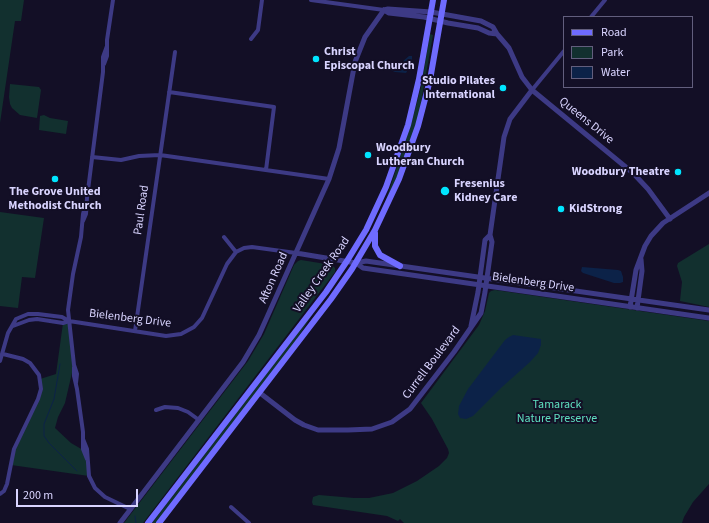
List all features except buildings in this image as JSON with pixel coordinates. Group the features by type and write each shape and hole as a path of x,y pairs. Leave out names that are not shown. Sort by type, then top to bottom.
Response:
{"main road":[{"name":"Valley Creek Road","path":"148,523 320,300 347,261 374,213 400,152 417,93 433,0"},
{"name":"Valley Creek Road","path":"159,523 334,296 356,263 375,230 399,179 417,130 430,80 444,0"},
{"path":"375,230 374,242 377,251 380,255 400,266"}],"street":[{"path":"113,0 107,56 103,66 94,131 86,214 82,225 68,312 74,365 77,374 76,383 83,439 86,446 89,476 95,488 105,497 130,509"},
{"path":"251,39 258,30 262,0"},
{"name":"Queens Drive","path":"311,0 384,10 389,13 431,15 442,14 474,19 487,23 493,27 509,48 522,77 532,90 630,170 644,184 670,219"},
{"path":"592,16 605,0"},
{"name":"Afton Road","path":"120,523 247,356 266,322 329,179 339,148 355,62 365,37 384,10"},
{"name":"Queens Drive","path":"431,15 441,21 478,28 489,33 497,34"},
{"name":"Paul Road","path":"136,331 175,52"},
{"path":"532,90 563,52"},
{"name":"Currell Boulevard","path":"260,393 295,420 310,428 327,430 363,430 379,427 398,419 410,410 481,313 492,242 490,235 507,127 514,112 532,90"},
{"path":"169,92 274,107 266,170"},
{"path":"92,157 121,160 140,156 160,155 329,179"},
{"path":"630,307 636,270 647,242 653,233 670,219 709,193"},
{"name":"Currell Boulevard","path":"470,329 479,285 485,240 490,235"},
{"path":"224,237 236,252"},
{"name":"Bielenberg Drive","path":"3,354 8,333 16,319 33,313 62,317 69,321 136,331 173,336 182,334 192,329 203,316 227,264 236,252 244,248 252,247 347,261 356,263 363,268 709,318"},
{"path":"637,308 642,271 641,256"},
{"name":"Bielenberg Drive","path":"356,263 366,261 709,310"},
{"path":"0,362 3,354 23,359 30,363 39,375 41,389 14,449 7,484 4,491 0,494"},
{"path":"156,410 165,406 177,408 188,412 199,420"},
{"path":"231,507 249,523"}],"green space":[{"path":"0,0 24,0 21,21 15,21 0,123"},
{"path":"430,34 433,35 418,119 401,167 385,203 412,121 421,87"},
{"path":"10,84 39,87 41,90 37,118 20,115 12,108 9,97"},
{"path":"44,115 50,118 68,121 66,134 39,130 40,116"},
{"path":"0,212 44,218 35,278 22,277 18,308 0,306"},
{"path":"709,244 709,307 680,301 682,282 677,266 678,263"},
{"path":"301,260 332,265 335,268 335,272 143,523 124,523 248,361 264,334 294,265"},
{"name":"Tamarack Nature Preserve","path":"495,290 709,321 709,484 693,502 682,523 404,523 400,519 398,521 387,516 313,505 313,497 319,495 369,498 393,493 417,481 439,466 447,458 449,453 448,449 432,419 421,403 479,325 485,311 489,293"},
{"path":"314,312 295,342 156,523 152,523"},
{"path":"69,321 74,364 65,403 58,417 55,428 71,443 83,450 87,459 89,476 11,465 14,449 38,399 40,379 56,374 63,323"}],"water":[{"path":"409,56 412,56 412,60 406,73 395,72 388,69 390,62 402,62"},
{"path":"582,267 621,271 623,282 614,283 583,273 581,271"},
{"path":"513,335 541,339 541,345 538,353 473,416 466,419 460,418 458,414 459,406 468,389 505,340"}],"waterway":[{"path":"60,364 54,399 44,424 44,436 77,471"},
{"path":"135,516 136,523"}],"place":[{"name":"Christ Episcopal Church","path":"316,59"},
{"name":"Studio Pilates International","path":"503,88"},
{"name":"Woodbury Lutheran Church","path":"368,155"},
{"name":"Woodbury Theatre","path":"678,172"},
{"name":"The Grove United Methodist Church","path":"55,179"},
{"name":"Fresenius Kidney Care","path":"445,191"},
{"name":"KidStrong","path":"561,209"}]}
